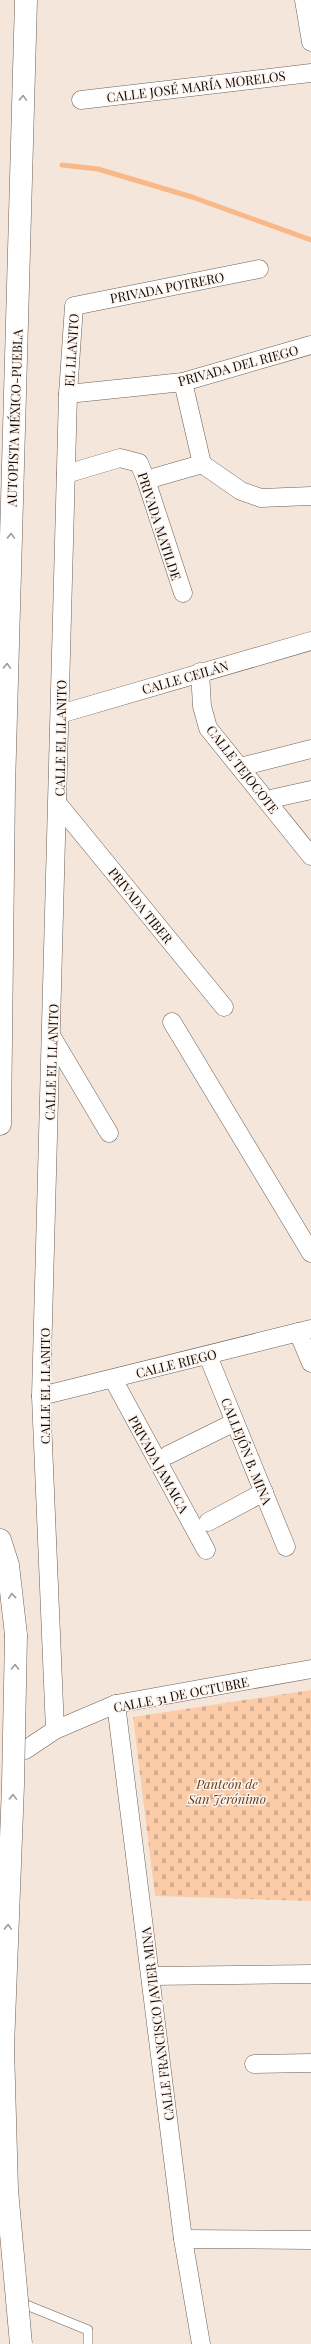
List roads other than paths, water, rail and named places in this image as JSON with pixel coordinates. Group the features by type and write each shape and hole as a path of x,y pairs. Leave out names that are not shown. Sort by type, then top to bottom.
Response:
{"highway":[{"path":"0,476 11,0"},
{"name":"AUTOPISTA MÉXICO-PUEBLA","path":"0,1124 4,787 26,0"},
{"path":"0,1540 8,1565 16,1635 14,1785 3,2047 7,2190 21,2344"}],"street":[{"path":"304,0 311,42"},
{"name":"CALLE JOSÉ MARÍA MORELOS","path":"81,100 311,73"},
{"name":"PRIVADA POTRERO","path":"74,306 259,269"},
{"name":"EL LLANITO","path":"68,394 74,306"},
{"name":"PRIVADA DEL RIEGO","path":"68,394 183,382 311,345"},
{"path":"183,382 202,464 241,491 261,498 311,496"},
{"name":"CALLE EL LLANITO","path":"54,1730 42,1396 68,394"},
{"name":"PRIVADA MATILDE","path":"66,474 125,458 139,463 146,480 183,594"},
{"path":"146,480 202,464"},
{"name":"CALLE CEILÁN","path":"60,714 200,672 311,642"},
{"name":"CALLE TEJOCOTE","path":"200,672 202,706 208,728 311,856"},
{"path":"240,767 311,749"},
{"path":"266,800 311,790"},
{"name":"PRIVADA TIBER","path":"58,804 224,1007"},
{"path":"172,1022 311,1253"},
{"path":"52,1038 109,1133"},
{"path":"304,1331 311,1363"},
{"name":"CALLE RIEGO","path":"42,1396 304,1331"},
{"name":"CALLEJÓN B. MINA","path":"208,1356 286,1547"},
{"name":"PRIVADA JAMAICA","path":"113,1379 206,1550"},
{"path":"168,1455 235,1422"},
{"path":"208,1522 264,1492"},
{"name":"CALLE 31 DE OCTUBRE","path":"24,1750 54,1730 116,1704 311,1670"},
{"name":"CALLE FRANCISCO JAVIER MINA","path":"116,1704 183,2239 201,2344"},
{"path":"151,1976 311,1974"},
{"path":"254,2064 311,2063"},
{"path":"183,2239 311,2240"}],"lane":[{"path":"0,2201 22,2288 28,2344"},
{"path":"24,2304 88,2330 88,2344"}],"waterway":[{"path":"62,165 98,169 192,197 311,240"}],"park label":[{"name":"Panteón de San Jerónimo","path":"227,1790"}]}
